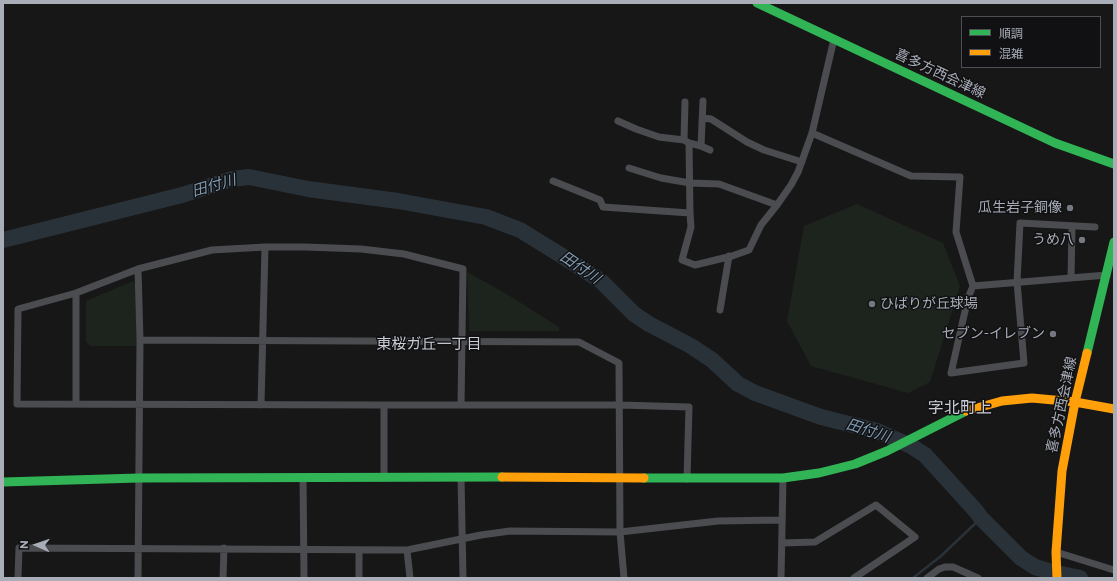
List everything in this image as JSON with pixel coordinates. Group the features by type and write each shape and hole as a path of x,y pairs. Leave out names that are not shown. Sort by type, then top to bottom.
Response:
{"street":[{"name":"喜多方西会津線","path":"757,3 776,8 851,48 1055,143 1114,164"},
{"path":"685,102 691,227 682,260 695,265 749,250 761,224 778,205 791,185 798,172 812,133 834,39"},
{"path":"701,146 703,101"},
{"path":"703,118 711,119 747,142 764,150 802,162"},
{"path":"618,121 636,129 687,142 710,150"},
{"path":"812,133 911,176 960,177 956,232 973,286 968,298 951,373 1024,363 1017,282 1020,223 1094,227"},
{"path":"629,168 661,178 690,183 719,184 778,205"},
{"path":"553,181 600,200 603,207 690,213"},
{"path":"1070,278 1072,226"},
{"name":"喜多方西会津線","path":"1057,578 1056,555 1062,471 1075,402 1110,270 1114,242"},
{"path":"261,405 265,247"},
{"path":"461,405 463,269 404,254 337,248 265,247 212,250 138,269 76,293 18,309 17,404 384,406 620,405 689,407 687,480"},
{"path":"720,310 729,256"},
{"path":"138,269 140,340 138,404 138,578"},
{"path":"973,286 1070,278 1110,270"},
{"path":"76,293 76,404"},
{"path":"140,340 579,342 619,363 620,532 624,578"},
{"path":"3,482 139,478 303,477 620,478 687,480 783,478 819,473 855,464 887,451 968,410 1002,401 1032,398 1075,402 1114,409"},
{"path":"384,406 384,478"},
{"path":"303,477 304,578"},
{"path":"461,477 463,578"},
{"path":"781,578 783,478"},
{"path":"782,543 815,542 876,505 915,537 854,578"},
{"path":"18,578 19,548 408,550 510,531 620,532 718,521 781,520"},
{"path":"223,578 224,548"},
{"path":"359,550 359,578"},
{"path":"408,550 410,578"},
{"path":"1056,555 1114,570"},
{"path":"927,578 939,569 954,567 978,578"}],"shaded area":[{"name":"ひばりが丘球場","path":"857,204 943,243 960,286 930,382 908,393 811,366 787,321 804,226"},
{"path":"467,272 505,293 559,327 559,331 469,331"},
{"path":"133,281 135,284 137,346 90,346 86,342 86,301"}],"waterway":[{"name":"田付川","path":"3,240 182,195 232,179 249,177 308,189 398,201 486,217 520,230 601,281 634,314 649,324 691,346 712,360 738,384 755,393 821,417 877,431 911,446 925,455 981,518 1021,558 1035,567 1080,578"},
{"path":"913,578 941,556 981,518"}],"traffic: fast":[{"path":"757,3 1055,143 1114,164"},
{"path":"1087,353 1114,242"},
{"path":"644,478 783,478 819,473 855,464 887,451 966,411"},
{"path":"3,482 139,478 502,477"}],"traffic: slow":[{"path":"1057,578 1056,552 1062,471 1075,402 1087,353"},
{"path":"966,411 1002,401 1032,398 1075,402 1114,409"},
{"path":"502,477 644,478"}],"place":[{"name":"瓜生岩子銅像","path":"1070,208"},
{"name":"うめ八","path":"1082,240"},
{"name":"ひばりが丘球場","path":"872,304"},
{"name":"セブン-イレブン","path":"1053,334"}],"district":[{"name":"東桜ガ丘一丁目","path":"429,345"},
{"name":"字北町上","path":"960,408"}]}
